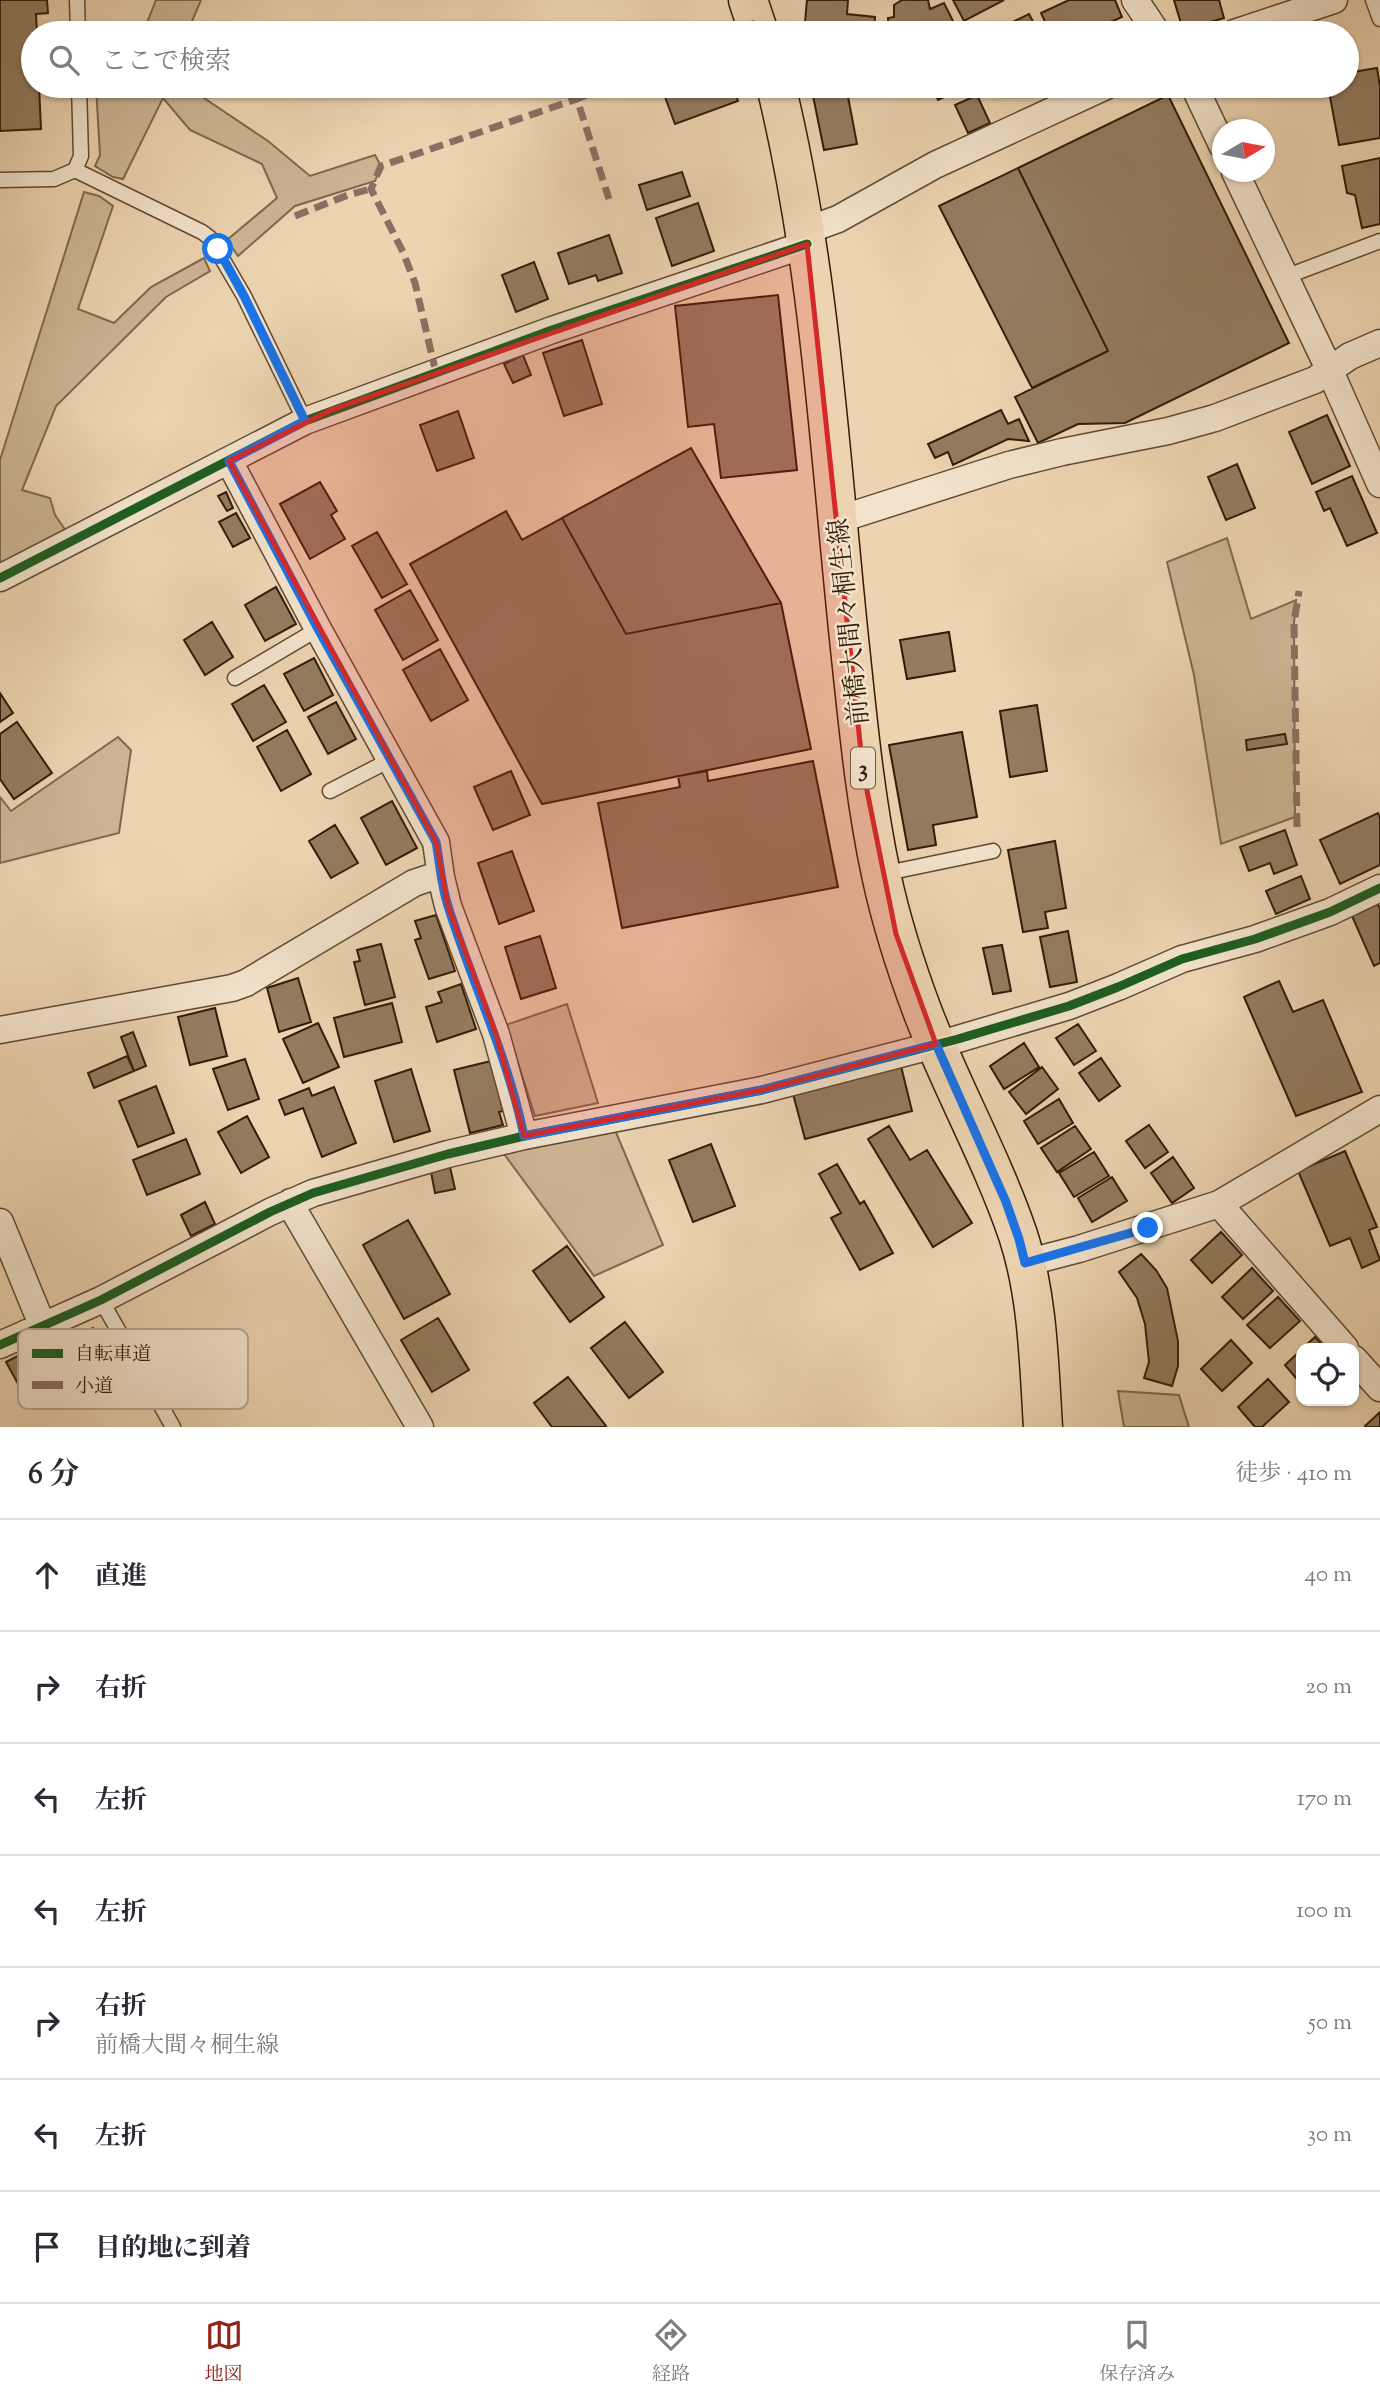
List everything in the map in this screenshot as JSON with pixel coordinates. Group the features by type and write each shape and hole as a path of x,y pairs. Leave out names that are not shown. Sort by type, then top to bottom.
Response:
{"main road":[{"path":"748,0 755,21"},
{"name":"前橋大間々桐生線","path":"779,98 797,180 806,238 832,451 863,771 881,874 896,934 923,1012 1006,1202 1019,1239 1036,1327 1044,1427"}],"street":[{"path":"1135,0 1149,21"},
{"path":"1270,21 1334,0"},
{"path":"0,578 305,421 806,238 948,159 1080,98"},
{"path":"1200,98 1212,123"},
{"path":"1240,182 1331,371 1380,484"},
{"path":"837,520 1009,465 1190,426 1247,408 1315,380 1350,356 1380,343"},
{"path":"229,461 436,842 448,906 496,1034 524,1136"},
{"path":"0,1030 246,983 414,883 441,877"},
{"path":"38,1329 101,1300 291,1202 448,1154 524,1136 762,1090 1069,1006 1182,958 1255,939 1330,912 1380,888"},
{"path":"1025,1263 1079,1249 1219,1204 1380,1109"},
{"path":"291,1202 420,1427"},
{"path":"1219,1204 1341,1343"},
{"path":"0,1222 43,1327"},
{"path":"0,1346 18,1338"},
{"path":"1359,1365 1380,1388"}],"lane":[{"path":"77,0 78,21"},
{"path":"1373,0 1380,19"},
{"path":"0,180 54,179 75,170 81,156 79,98"},
{"path":"75,170 195,228 210,238 233,276 305,421"},
{"path":"1285,277 1380,241"},
{"path":"235,678 318,629"},
{"path":"330,791 392,759"},
{"path":"881,874 993,852"},
{"path":"101,1300 117,1329"},
{"path":"163,1409 173,1427"}],"highlighted area":[{"path":"807,244 863,771 896,934 936,1044 762,1090 524,1136 496,1034 448,906 436,842 229,461 331,410"}],"shaded area":[{"path":"156,0 201,0 192,21 148,21"},
{"path":"97,98 163,98 123,179 113,177 95,166 100,155"},
{"path":"163,98 204,98 268,141 310,176 375,155 381,166 375,181 295,206 238,256 227,240 277,198 262,164 190,130"},
{"path":"84,192 99,196 113,206 78,309 114,323 151,287 204,258 210,271 166,297 56,406 22,490 50,498 55,515 66,531 0,566 0,460"},
{"path":"1227,538 1251,619 1296,600 1295,817 1221,844 1194,675 1167,562"},
{"path":"118,737 131,750 119,833 0,863 0,797 11,811"},
{"path":"567,1004 598,1103 535,1116 506,1025"},
{"path":"615,1130 663,1245 594,1276 504,1154"},
{"path":"1118,1391 1179,1395 1189,1427 1124,1427"}],"building":[{"path":"0,0 47,0 48,13 36,14 36,21 21,21 21,98 40,98 41,129 0,131"},
{"path":"807,0 848,0 847,14 875,17 875,21 805,21"},
{"path":"902,0 928,0 930,9 944,3 953,21 888,21 888,18 894,17 894,5"},
{"path":"953,0 1004,0 964,21"},
{"path":"1069,0 1115,0 1122,17 1113,21 1045,21 1041,13"},
{"path":"1174,0 1219,0 1224,18 1214,21 1180,21"},
{"path":"1029,14 1033,21 1015,21"},
{"path":"1377,68 1380,87 1380,138 1339,145 1330,98 1359,98 1359,71"},
{"path":"665,98 737,98 738,101 675,124"},
{"path":"813,98 848,98 857,144 824,150"},
{"path":"970,98 978,98 990,123 968,133 955,105"},
{"path":"1162,98 1169,98 1289,343 1125,423 1078,424 1038,443 1015,397 1108,351 1018,168"},
{"path":"1380,158 1380,224 1362,228 1355,195 1347,193 1342,166"},
{"path":"1018,168 1108,351 1032,388 939,206"},
{"path":"682,172 690,196 647,210 639,185"},
{"path":"698,203 714,251 672,266 656,218"},
{"path":"609,235 622,273 598,281 596,275 569,284 558,253"},
{"path":"534,262 548,299 516,312 502,275"},
{"path":"778,295 797,470 721,478 714,424 688,427 675,306"},
{"path":"582,340 602,404 564,416 543,353"},
{"path":"523,355 531,375 513,383 504,364"},
{"path":"1001,410 1008,424 1019,419 1029,441 1008,439 953,465 948,452 935,458 928,444"},
{"path":"458,411 474,458 437,471 420,425"},
{"path":"1327,415 1350,466 1312,484 1289,432"},
{"path":"691,448 781,603 626,634 562,518"},
{"path":"1237,464 1255,508 1226,520 1208,477"},
{"path":"1352,476 1377,533 1347,546 1330,508 1324,511 1316,492"},
{"path":"320,482 337,511 331,515 345,539 310,559 280,504"},
{"path":"226,492 233,508 227,511 218,496"},
{"path":"506,511 522,540 562,518 626,634 781,603 811,749 542,804 410,564"},
{"path":"236,513 250,538 233,547 219,522"},
{"path":"377,532 407,584 382,598 352,546"},
{"path":"276,587 296,624 265,641 245,605"},
{"path":"410,590 438,640 403,660 375,610"},
{"path":"212,622 233,657 205,675 184,640"},
{"path":"949,632 955,671 907,679 900,640"},
{"path":"440,649 468,700 431,721 403,670"},
{"path":"314,658 333,695 304,711 284,674"},
{"path":"264,685 286,722 253,741 232,704"},
{"path":"0,693 13,713 0,722"},
{"path":"336,702 356,739 328,754 308,717"},
{"path":"1037,705 1047,771 1010,777 1000,711"},
{"path":"17,722 52,773 14,799 0,779 0,734"},
{"path":"287,730 311,774 281,791 257,747"},
{"path":"962,732 977,817 933,825 936,845 908,850 889,745"},
{"path":"1285,734 1287,744 1247,750 1246,740"},
{"path":"813,761 838,887 622,928 598,803 680,787 678,776 707,771 708,781"},
{"path":"511,771 530,815 493,830 474,787"},
{"path":"392,801 417,848 386,865 361,818"},
{"path":"1378,813 1380,865 1340,884 1320,840"},
{"path":"335,825 358,863 331,878 309,841"},
{"path":"1285,830 1297,865 1274,874 1270,863 1249,871 1240,847"},
{"path":"1055,841 1066,908 1045,912 1048,928 1023,932 1008,850"},
{"path":"512,851 534,911 499,924 478,863"},
{"path":"1301,876 1310,899 1276,914 1266,891"},
{"path":"1378,904 1380,963 1374,966 1352,916"},
{"path":"436,915 455,971 429,979 415,940 421,938 415,921"},
{"path":"1068,931 1077,982 1050,987 1040,937"},
{"path":"540,936 556,988 521,999 505,947"},
{"path":"381,944 395,997 365,1005 354,962 360,961 357,950"},
{"path":"1002,945 1011,991 993,994 983,948"},
{"path":"298,978 311,1022 279,1032 267,988"},
{"path":"1279,981 1293,1012 1323,1000 1362,1092 1296,1116 1244,997"},
{"path":"461,984 476,1029 437,1042 426,1007 442,1002 438,992"},
{"path":"392,1003 402,1042 344,1057 334,1018"},
{"path":"215,1008 227,1056 190,1065 178,1017"},
{"path":"318,1023 339,1067 303,1083 283,1039"},
{"path":"1078,1024 1096,1051 1074,1065 1056,1038"},
{"path":"133,1032 146,1066 134,1071 121,1037"},
{"path":"1024,1043 1039,1067 1004,1089 990,1066"},
{"path":"127,1056 134,1071 94,1088 88,1073"},
{"path":"1101,1058 1120,1086 1099,1101 1079,1073"},
{"path":"245,1059 259,1099 228,1110 213,1069"},
{"path":"491,1061 503,1111 499,1112 503,1125 470,1133 454,1070"},
{"path":"901,1066 912,1111 805,1139 793,1094"},
{"path":"1042,1067 1058,1089 1026,1114 1009,1092"},
{"path":"411,1069 430,1131 394,1142 375,1081"},
{"path":"156,1086 174,1133 138,1147 119,1101"},
{"path":"334,1087 356,1143 322,1157 303,1108 285,1115 279,1100 309,1088 312,1096"},
{"path":"1059,1099 1073,1123 1038,1144 1024,1121"},
{"path":"247,1116 269,1157 241,1173 218,1132"},
{"path":"1149,1125 1168,1152 1145,1168 1126,1141"},
{"path":"889,1126 910,1160 927,1150 972,1223 933,1247 868,1139"},
{"path":"1075,1126 1091,1149 1057,1172 1041,1148"},
{"path":"186,1139 200,1174 147,1195 133,1160"},
{"path":"711,1144 735,1206 693,1222 669,1160"},
{"path":"1345,1151 1377,1227 1369,1230 1380,1260 1362,1268 1350,1238 1330,1246 1298,1171"},
{"path":"1094,1152 1109,1176 1074,1197 1059,1173"},
{"path":"1173,1157 1194,1188 1172,1203 1151,1173"},
{"path":"837,1164 860,1204 864,1201 893,1253 860,1270 831,1218 841,1213 819,1174"},
{"path":"450,1167 455,1189 435,1193 431,1172"},
{"path":"1112,1177 1127,1201 1092,1222 1078,1198"},
{"path":"205,1202 215,1224 191,1236 181,1215"},
{"path":"408,1220 450,1294 404,1319 363,1245"},
{"path":"1221,1232 1242,1255 1212,1283 1191,1260"},
{"path":"567,1246 604,1297 570,1322 533,1271"},
{"path":"1141,1254 1156,1270 1167,1288 1178,1341 1178,1366 1172,1386 1144,1378 1149,1362 1145,1324 1137,1298 1119,1272"},
{"path":"1252,1268 1273,1291 1243,1319 1222,1297"},
{"path":"1278,1297 1300,1321 1270,1348 1247,1325"},
{"path":"438,1318 469,1370 432,1392 401,1340"},
{"path":"625,1322 663,1372 629,1398 591,1348"},
{"path":"1315,1337 1320,1343 1308,1343"},
{"path":"1231,1340 1252,1363 1222,1391 1201,1369"},
{"path":"1296,1355 1296,1378 1285,1365"},
{"path":"18,1356 18,1384 6,1362"},
{"path":"568,1377 605,1427 552,1427 534,1403"},
{"path":"1268,1379 1289,1402 1262,1427 1255,1427 1238,1407"},
{"path":"1380,1412 1380,1427 1365,1426"}],"marked path":[{"path":"579,98 577,99 609,199"},
{"path":"436,373 415,283 403,252 371,189 381,166 577,99"},
{"path":"295,216 371,189"},
{"path":"1297,827 1294,623 1299,591"}],"cycle path":[{"path":"0,578 305,421 552,330 807,244"},
{"path":"36,1329 101,1300 270,1212 313,1193 448,1154 524,1136 762,1090 958,1039 1069,1006 1182,959 1255,939 1330,912 1380,888"},
{"path":"0,1345 18,1337"}],"route":[{"path":"218,249 305,421 229,461 436,842 448,906 496,1034 524,1136 762,1090 936,1044 1006,1202 1025,1263 1148,1228"}]}
